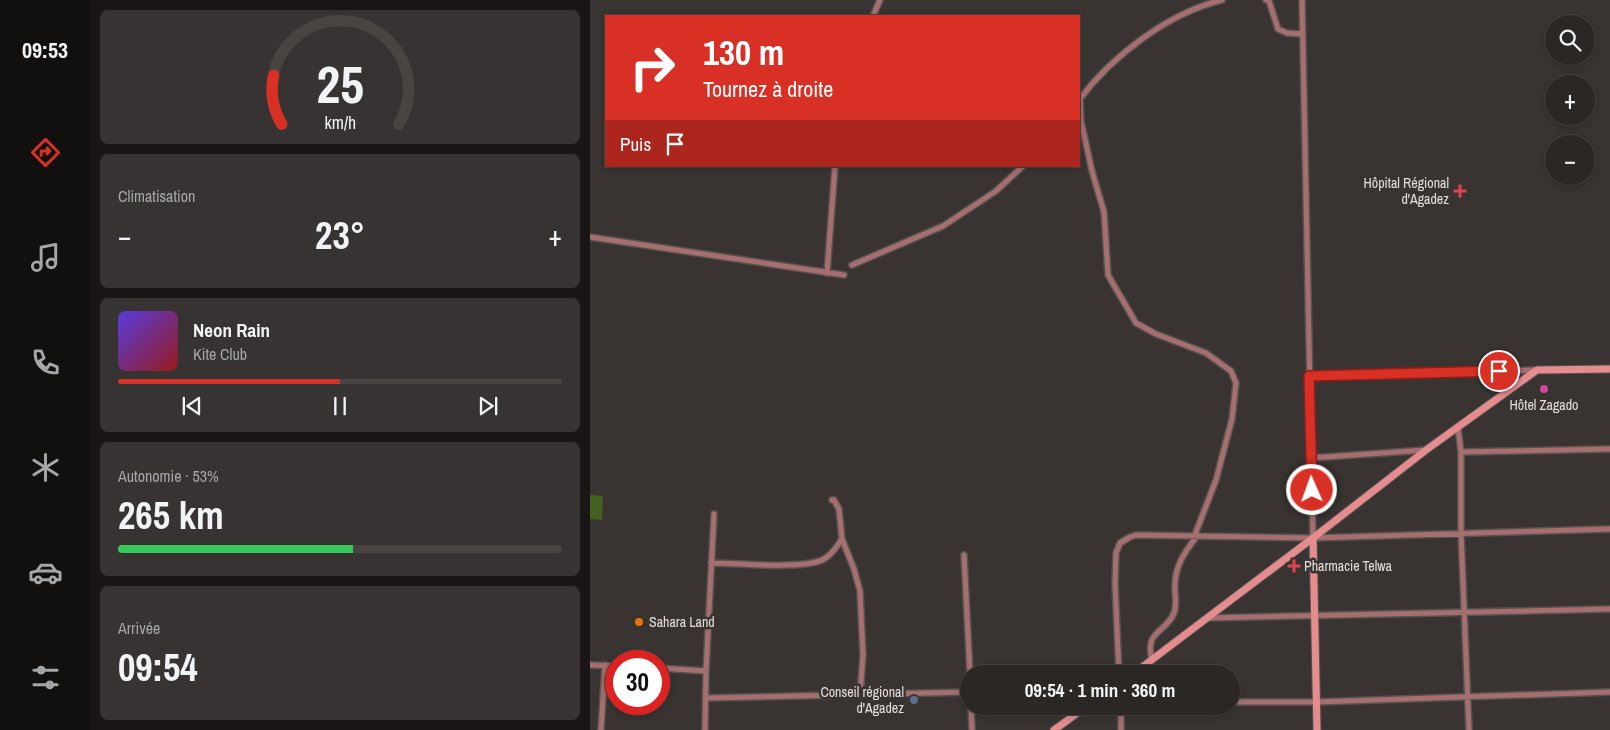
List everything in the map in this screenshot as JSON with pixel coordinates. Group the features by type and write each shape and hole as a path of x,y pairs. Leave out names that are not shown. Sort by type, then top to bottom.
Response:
{"main road":[{"path":"1144,665 1426,450 1537,370 1610,369"},
{"path":"1313,538 1317,730"},
{"path":"1054,730 1075,715"}],"street":[{"path":"872,15 880,0"},
{"path":"1152,659 1150,642 1174,612 1176,604 1176,570 1179,560 1196,536 1216,480 1232,419 1236,383 1231,371 1206,353 1156,334 1136,323 1108,275 1104,212 1092,171 1081,121 1080,99 1088,88 1126,51 1166,22 1204,4 1222,0"},
{"path":"1268,0 1278,29 1287,33 1302,34"},
{"path":"1302,0 1313,538"},
{"path":"827,273 835,167"},
{"path":"852,265 943,226 996,191 1023,167"},
{"path":"590,236 844,275"},
{"path":"1309,376 1537,370"},
{"path":"1458,428 1461,452 1461,533 1469,730"},
{"path":"1461,452 1610,449"},
{"path":"1311,458 1426,450"},
{"path":"832,500 834,500 839,509 842,539 854,569 860,591 863,655 860,695"},
{"path":"705,730 714,514"},
{"path":"1119,665 1115,583 1116,553 1120,543 1136,535 1313,538 1610,529"},
{"path":"711,562 798,565 823,560 833,553 842,539"},
{"path":"964,555 970,665"},
{"path":"1206,618 1610,609"},
{"path":"590,664 605,665 601,730"},
{"path":"670,669 706,671"},
{"path":"706,698 960,692"},
{"path":"1240,702 1316,702 1610,692"},
{"path":"971,715 972,730"},
{"path":"1121,715 1122,730"}],"green space":[{"path":"590,495 603,496 602,520 590,519"}],"place":[{"name":"Hôpital Régional d'Agadez","path":"1460,191"},
{"name":"Hôtel Zagado","path":"1544,389"},
{"name":"Pharmacie Telwa","path":"1294,566"},
{"name":"Sahara Land","path":"639,622"},
{"name":"Conseil régional d'Agadez","path":"914,700"}],"route":[{"path":"1312,490 1309,376 1499,371"}]}
